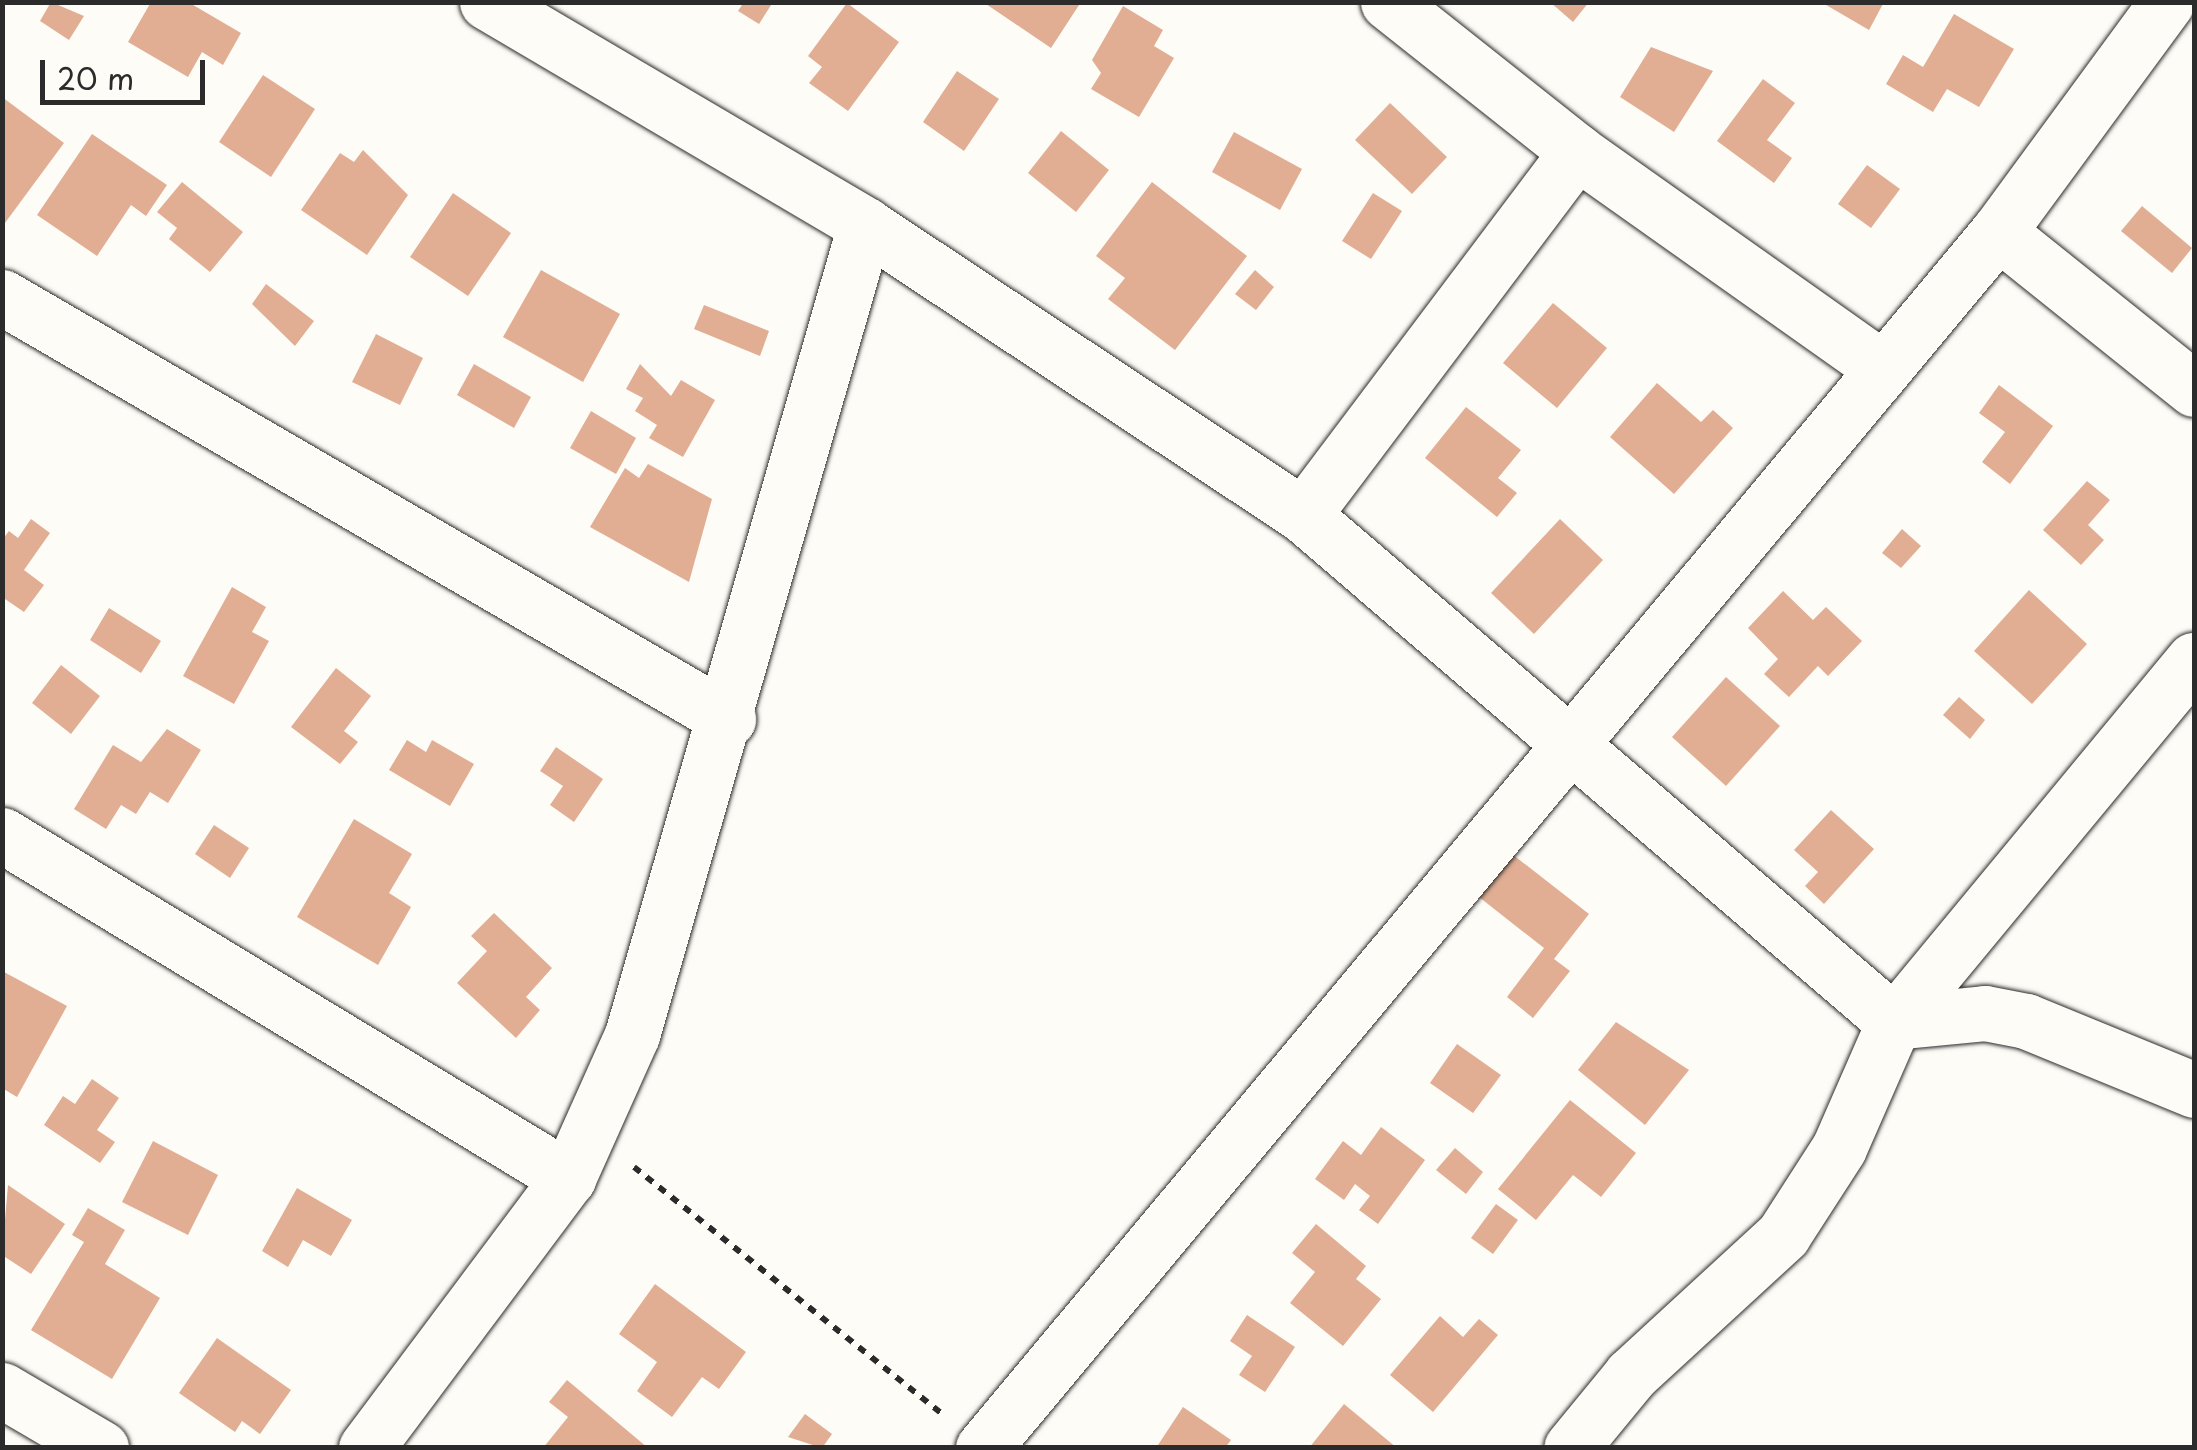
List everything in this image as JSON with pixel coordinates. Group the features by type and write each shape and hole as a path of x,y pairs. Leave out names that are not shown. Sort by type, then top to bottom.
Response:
{"street":[{"path":"488,2 865,225 1303,515 1894,1022 1985,1013 2026,1021 2194,1090"},
{"path":"1388,2 1577,152 1881,368"},
{"path":"983,1447 1566,739 1998,232 2143,10"},
{"path":"1303,515 1577,152"},
{"path":"366,1448 579,1155 668,932 865,225"},
{"path":"1998,232 2194,389"},
{"path":"2,297 728,720"},
{"path":"1571,1448 1631,1375 1783,1235 1840,1148 1894,1022 2194,660"},
{"path":"2,836 579,1155"},
{"path":"2,1390 100,1448"}],"path":[{"path":"579,1155 983,1447"}],"building":[{"path":"51,2 84,16 69,40 40,21"},
{"path":"151,2 188,2 241,33 223,65 202,52 188,77 128,42"},
{"path":"744,2 773,2 759,24 738,11"},
{"path":"983,2 1081,2 1051,48"},
{"path":"1550,2 1589,2 1573,22"},
{"path":"1821,2 1884,2 1869,30"},
{"path":"847,3 899,42 848,111 809,83 822,67 808,56"},
{"path":"1123,6 1163,30 1154,46 1174,58 1139,117 1091,89 1101,73 1092,60"},
{"path":"1954,14 2014,49 1979,107 1947,89 1933,112 1886,84 1903,55 1923,67"},
{"path":"1651,47 1713,71 1674,132 1620,97"},
{"path":"957,71 999,99 964,151 923,122"},
{"path":"263,75 315,109 271,177 219,142"},
{"path":"1763,79 1795,103 1767,140 1792,158 1774,183 1717,141"},
{"path":"2,97 64,143 2,227"},
{"path":"1390,103 1447,157 1412,194 1355,140"},
{"path":"1061,131 1109,170 1076,212 1028,173"},
{"path":"1234,132 1302,169 1280,210 1212,172"},
{"path":"92,134 167,185 146,216 131,205 97,256 37,215"},
{"path":"363,150 408,195 367,255 301,210 340,153 354,162"},
{"path":"1867,165 1900,189 1871,228 1838,204"},
{"path":"182,182 243,232 210,272 169,239 177,228 157,212"},
{"path":"1152,182 1247,256 1175,350 1108,299 1125,278 1096,256"},
{"path":"453,193 511,233 468,296 410,257"},
{"path":"1373,193 1402,211 1371,259 1342,241"},
{"path":"2142,206 2192,248 2172,273 2121,231"},
{"path":"541,270 620,314 583,382 503,337"},
{"path":"1255,270 1274,287 1256,310 1235,294"},
{"path":"266,284 314,321 295,346 252,304"},
{"path":"1553,303 1607,348 1557,408 1503,363"},
{"path":"704,305 769,331 760,356 694,329"},
{"path":"376,334 423,358 400,405 352,382"},
{"path":"474,364 531,397 514,428 457,395"},
{"path":"640,364 671,396 681,380 715,400 683,457 649,438 657,425 635,411 643,398 626,389"},
{"path":"1657,383 1701,422 1713,410 1733,428 1674,494 1610,437"},
{"path":"1999,385 2053,426 2010,484 1982,462 2005,432 1979,413"},
{"path":"1466,407 1521,450 1498,478 1517,493 1497,517 1425,458"},
{"path":"591,411 636,438 616,474 570,448"},
{"path":"648,464 712,499 689,582 590,527 625,468 639,478"},
{"path":"2087,481 2110,500 2088,525 2104,540 2081,565 2043,530"},
{"path":"31,519 50,533 24,570 44,585 24,612 2,597 2,540 9,531 18,538"},
{"path":"1560,519 1603,560 1534,634 1491,593"},
{"path":"1902,529 1921,546 1901,568 1882,553"},
{"path":"232,587 266,607 252,632 269,641 234,704 183,676"},
{"path":"2029,590 2087,644 2032,704 1974,651"},
{"path":"1783,591 1813,620 1826,607 1862,641 1828,676 1818,666 1789,697 1764,674 1778,659 1748,628"},
{"path":"109,608 161,641 141,673 90,640"},
{"path":"61,665 100,696 71,734 32,703"},
{"path":"336,668 371,696 344,731 358,742 340,764 291,727"},
{"path":"1726,677 1780,726 1726,786 1672,737"},
{"path":"1959,697 1985,720 1970,739 1943,715"},
{"path":"167,729 201,750 168,803 150,792 136,814 121,805 106,829 74,809 113,745 141,762"},
{"path":"407,740 426,752 432,740 474,764 450,806 389,770"},
{"path":"556,747 603,779 574,822 550,805 563,786 540,771"},
{"path":"1831,810 1874,849 1824,904 1805,886 1818,872 1794,850"},
{"path":"354,819 412,854 389,893 411,907 378,965 297,917"},
{"path":"214,825 249,848 230,878 195,854"},
{"path":"1512,854 1589,914 1554,959 1570,971 1533,1018 1507,997 1544,948 1479,897"},
{"path":"494,913 552,968 526,997 540,1010 516,1038 457,983 487,951 471,936"},
{"path":"4,972 67,1006 17,1097 2,1088"},
{"path":"1616,1022 1689,1070 1645,1125 1578,1070"},
{"path":"1457,1044 1501,1075 1473,1113 1430,1083"},
{"path":"92,1079 119,1098 97,1130 115,1142 100,1163 44,1125 63,1096 75,1104"},
{"path":"1570,1100 1636,1153 1601,1197 1573,1175 1536,1220 1498,1189"},
{"path":"1381,1127 1425,1160 1378,1224 1359,1210 1370,1196 1355,1184 1344,1200 1315,1179 1343,1141 1361,1155"},
{"path":"153,1141 218,1175 188,1235 122,1202"},
{"path":"1455,1148 1483,1172 1466,1194 1436,1170"},
{"path":"8,1185 65,1224 31,1274 2,1255"},
{"path":"297,1188 352,1220 331,1256 303,1240 288,1267 262,1251"},
{"path":"1496,1204 1518,1220 1493,1254 1471,1238"},
{"path":"88,1208 125,1230 105,1264 160,1298 112,1379 31,1330 84,1242 72,1235"},
{"path":"1316,1224 1366,1266 1356,1279 1381,1299 1343,1346 1290,1303 1315,1272 1292,1253"},
{"path":"655,1284 746,1352 719,1389 702,1377 672,1417 637,1391 657,1362 619,1334"},
{"path":"1247,1315 1295,1347 1265,1392 1239,1375 1252,1356 1230,1341"},
{"path":"1440,1316 1463,1337 1479,1319 1498,1335 1433,1412 1390,1375"},
{"path":"217,1338 291,1390 260,1434 242,1421 235,1432 179,1393"},
{"path":"567,1380 648,1448 543,1448 568,1417 549,1402"},
{"path":"1344,1404 1397,1448 1309,1448"},
{"path":"1183,1407 1231,1440 1225,1448 1156,1448"},
{"path":"805,1414 832,1434 822,1448 788,1437"}]}
